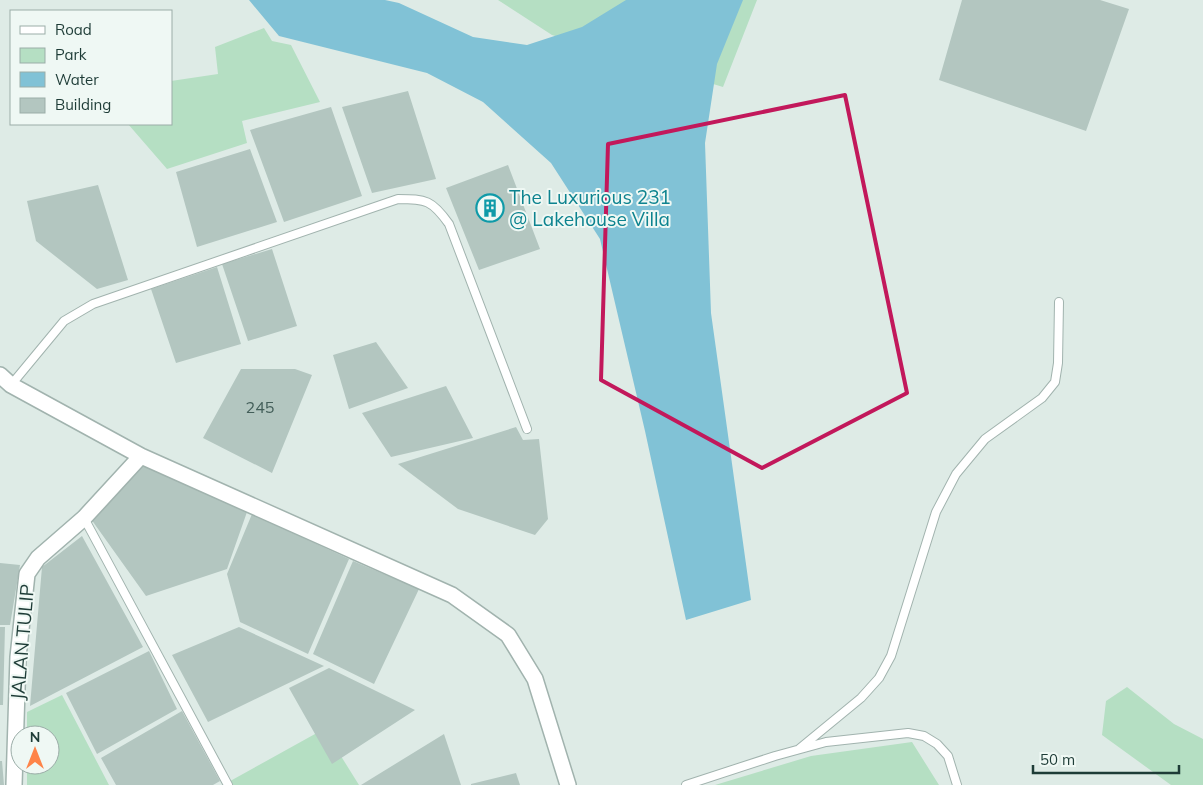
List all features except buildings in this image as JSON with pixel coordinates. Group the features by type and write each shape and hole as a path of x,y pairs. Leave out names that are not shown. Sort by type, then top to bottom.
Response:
{"street":[{"path":"5,380 141,456 452,595 508,635 535,679 568,785"},
{"name":"JALAN TULIP","path":"14,785 18,657 27,574 38,558 84,518 141,456"}],"lane":[{"path":"5,380 64,321 93,304 398,199 419,199 437,207 449,224 527,429"},
{"path":"799,749 861,698 879,678 891,656 936,512 956,474 985,438 1042,398 1055,382 1058,363 1059,302"},
{"path":"84,518 228,785"},
{"path":"686,785 826,742 908,733 924,736 938,744 948,756 957,785"}],"highlighted area":[{"path":"845,95 907,393 762,468 601,380 608,144"}],"green space":[{"path":"498,0 757,0 723,87 552,35"},
{"path":"264,28 272,41 291,45 320,102 242,121 247,143 167,169 129,125 172,125 172,81 218,74 215,47"},
{"path":"1127,687 1174,724 1203,739 1203,785 1171,785 1102,735 1106,701"},
{"path":"62,695 109,785 27,785 27,775 60,775 60,725 27,725 27,712"},
{"path":"324,729 359,785 223,785"},
{"path":"912,742 939,785 715,785 811,756"}],"water":[{"path":"249,0 385,0 399,3 473,37 527,45 582,27 626,0 743,0 717,64 705,143 711,313 751,600 686,620 645,431 600,239 551,163 483,102 427,73 279,36"}],"place":[{"name":"The Luxurious 231 @ Lakehouse Villa","path":"490,208"}]}
